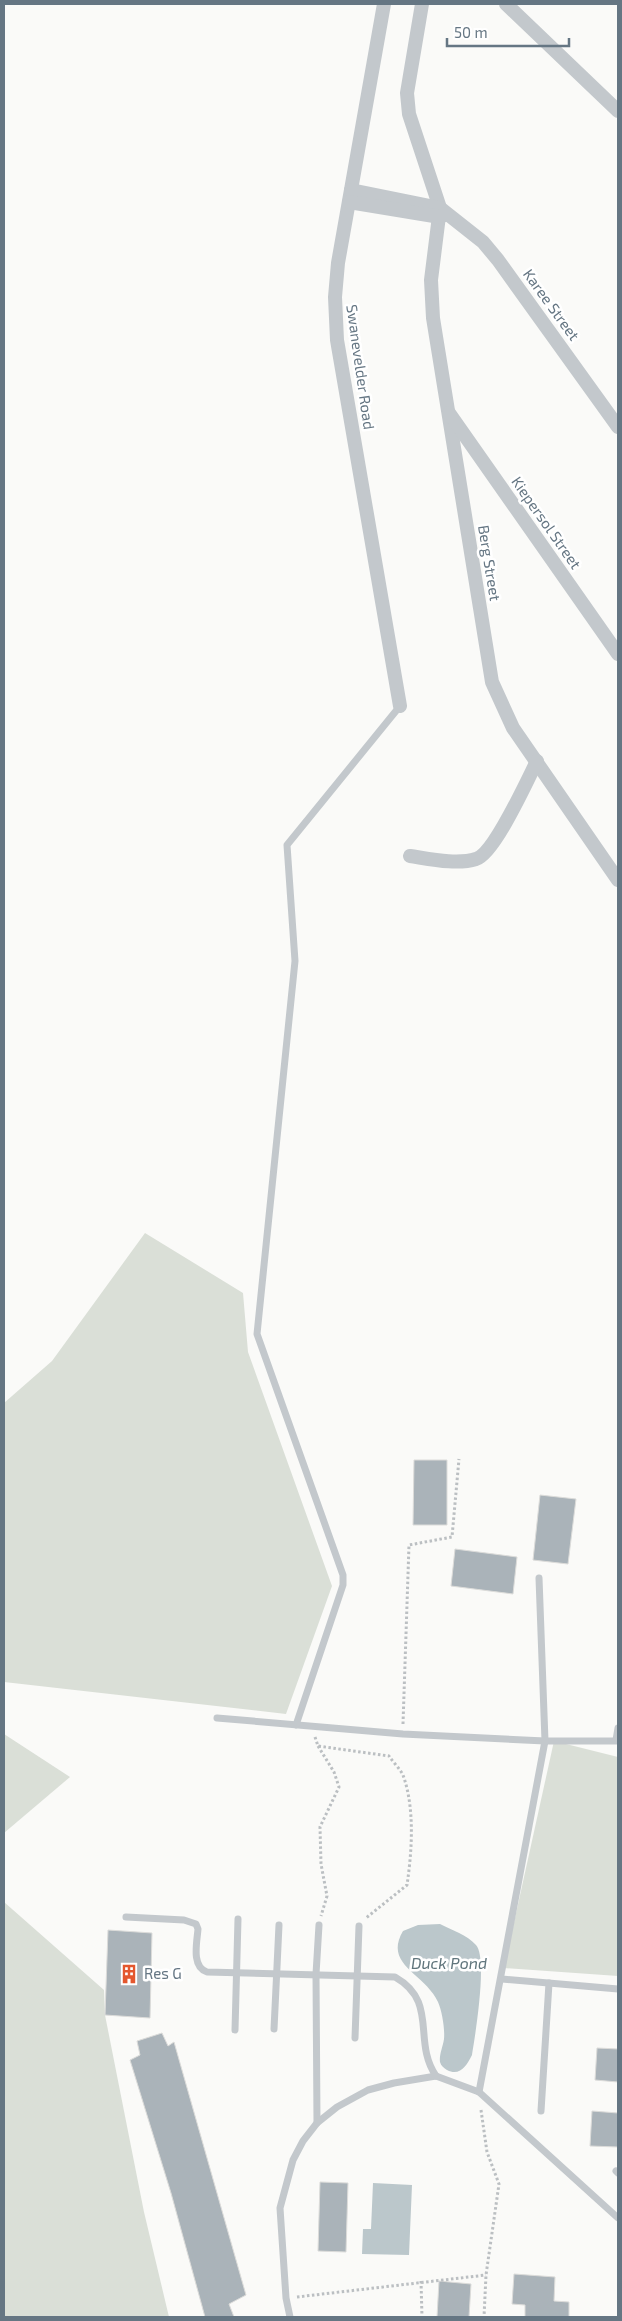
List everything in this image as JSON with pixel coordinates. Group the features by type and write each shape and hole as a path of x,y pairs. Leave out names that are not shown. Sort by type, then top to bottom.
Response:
{"street":[{"name":"Swanevelder Road","path":"384,4 336,278 337,340 400,706"},
{"path":"422,4 407,83 407,103 416,139 442,213"},
{"path":"506,4 618,111"},
{"name":"Karee Street","path":"350,196 442,213 483,242 618,426"},
{"name":"Berg Street","path":"442,213 431,280 431,298 437,350 492,682 504,711 618,880"},
{"name":"Kiepersol Street","path":"448,410 618,654"},
{"path":"410,856 467,861 484,856 494,843 537,761"}],"lane":[{"path":"296,1725 343,1585 343,1575 257,1334 295,961 287,845 400,706"},
{"path":"479,2092 502,1979 545,1741 539,1578"},
{"path":"217,1718 403,1734 545,1741 617,1740 618,1728"},
{"path":"126,1917 190,1921 198,1929 197,1959 201,1968 207,1972 395,1977 407,1984 418,1998 424,2017 426,2056 436,2076"},
{"path":"235,2030 238,1919"},
{"path":"317,2123 316,1974 319,1925"},
{"path":"274,2029 279,1926"},
{"path":"355,2038 359,1926"},
{"path":"502,1979 618,1989"},
{"path":"541,2111 549,1983"},
{"path":"290,2317 286,2298 280,2208 293,2160 303,2141 317,2123 337,2107 368,2090 394,2083 436,2076 479,2092 618,2218"}],"path":[{"path":"403,1734 409,1545 452,1537 459,1459"},
{"path":"312,1726 318,1746 334,1772 339,1787 320,1827 320,1864 327,1896 319,1925"},
{"path":"318,1746 389,1756 402,1774 406,1790 412,1857 407,1885 374,1911 359,1926"},
{"path":"479,2092 487,2152 499,2184 486,2275 484,2317"},
{"path":"286,2298 486,2275"},
{"path":"421,2281 422,2317"}],"shaded area":[{"path":"145,1233 243,1293 248,1352 332,1586 286,1714 4,1682 4,1403 52,1361"},
{"path":"4,1734 70,1777 4,1833"},
{"path":"554,1741 618,1757 618,1976 504,1968"},
{"path":"4,1902 104,1990 105,2015 144,2212 169,2317 4,2317"}],"water":[{"name":"Duck Pond","path":"440,1924 464,1936 476,1945 481,1965 480,1998 472,2055 465,2066 456,2072 447,2070 440,2062 444,2030 438,2002 432,1992 402,1961 398,1952 398,1943 403,1931 418,1925"},
{"path":"373,2183 412,2185 409,2255 362,2254 363,2229 371,2229"}],"building":[{"path":"414,1460 447,1460 447,1525 413,1525"},
{"path":"540,1495 576,1499 568,1564 533,1560"},
{"path":"455,1549 517,1557 513,1594 451,1586"},
{"name":"Res G","path":"108,1930 152,1933 150,2018 105,2015"},
{"path":"162,2033 168,2046 174,2042 246,2295 229,2304 234,2317 205,2317 171,2193 130,2060 140,2055 137,2041"},
{"path":"597,2048 618,2049 618,2082 595,2080"},
{"path":"592,2111 618,2113 618,2147 590,2146"},
{"path":"320,2182 348,2183 346,2252 318,2251"},
{"path":"514,2274 555,2277 554,2301 569,2302 569,2317 525,2317 525,2305 512,2304"},
{"path":"439,2281 471,2284 469,2317 437,2317"}],"place":[{"name":"Res G","path":"129,1974"}]}
